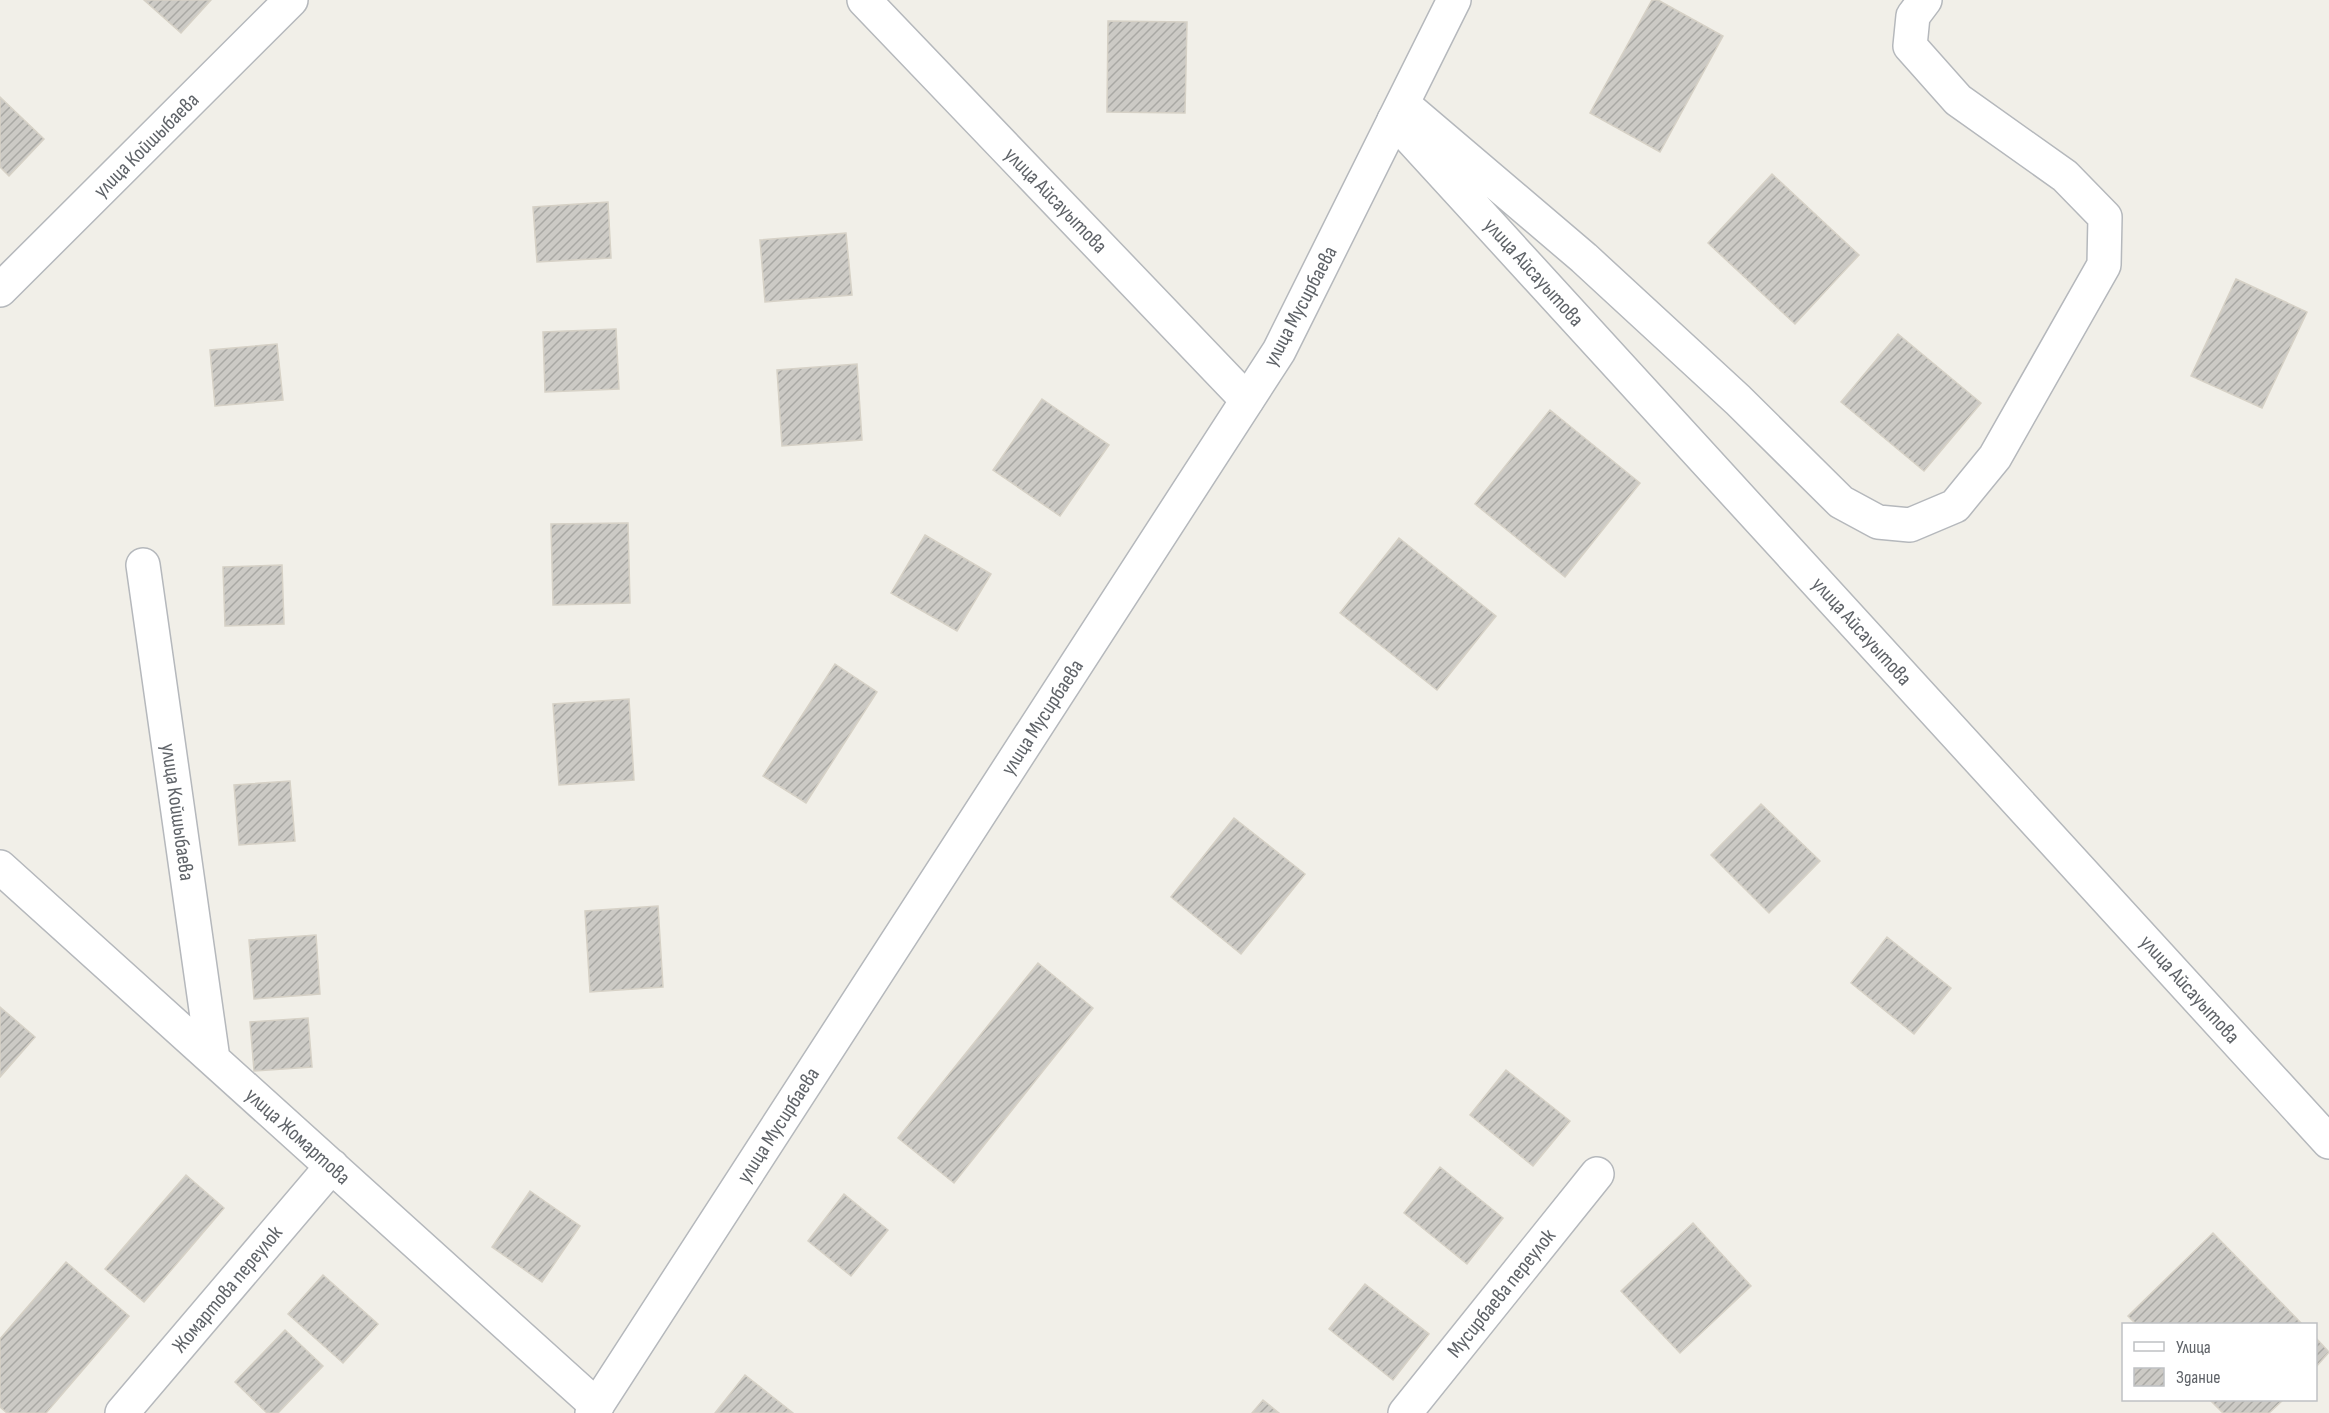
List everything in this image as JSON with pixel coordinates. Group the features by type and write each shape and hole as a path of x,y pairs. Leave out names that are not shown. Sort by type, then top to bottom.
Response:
{"street":[{"name":"улица Койшыбаева","path":"0,290 291,0"},
{"name":"улица Айсауытова","path":"864,0 1247,400"},
{"path":"1398,112 1584,258 1738,399 1841,501 1878,522 1910,525 1955,506 1995,457 2104,265 2105,217 2065,176 1958,100 1910,46 1913,16 1925,0"},
{"name":"улица Мусирбаева","path":"594,1409 1279,351 1398,112 1446,4"},
{"name":"улица Айсауытова","path":"1398,112 2329,1142"},
{"name":"улица Койшыбаева","path":"142,565 213,1059"},
{"name":"улица Жомартова","path":"0,867 332,1166 594,1409"},
{"name":"Жомартова переулок","path":"122,1413 332,1166"},
{"name":"Мусирбаева переулок","path":"1405,1413 1597,1174"}],"building":[{"path":"144,0 211,0 181,33"},
{"path":"1652,0 1658,0 1723,36 1660,152 1590,113"},
{"path":"1108,21 1187,22 1185,113 1107,112"},
{"path":"0,97 44,139 9,176 0,167"},
{"path":"1772,174 1859,255 1795,324 1708,243"},
{"path":"608,202 611,258 537,262 533,207"},
{"path":"846,233 852,295 765,302 760,240"},
{"path":"2236,279 2307,312 2262,408 2191,376"},
{"path":"616,329 619,389 545,392 543,332"},
{"path":"1898,334 1981,403 1924,471 1841,402"},
{"path":"277,344 283,400 215,406 210,350"},
{"path":"857,364 862,440 782,446 777,370"},
{"path":"1042,399 1109,445 1060,516 993,470"},
{"path":"1550,410 1640,483 1565,577 1475,504"},
{"path":"628,523 630,603 553,605 551,524"},
{"path":"925,535 991,574 957,631 891,593"},
{"path":"1399,538 1496,616 1437,690 1340,613"},
{"path":"282,565 284,624 225,626 223,567"},
{"path":"835,664 877,692 806,803 763,776"},
{"path":"629,699 634,780 559,785 553,704"},
{"path":"290,781 295,841 239,845 234,785"},
{"path":"1761,804 1820,861 1769,913 1711,855"},
{"path":"1234,818 1305,874 1241,954 1171,897"},
{"path":"658,906 663,987 590,992 585,911"},
{"path":"316,935 320,994 254,999 249,940"},
{"path":"1887,937 1951,988 1914,1034 1851,983"},
{"path":"1038,963 1093,1008 954,1183 898,1138"},
{"path":"0,1007 35,1037 0,1077"},
{"path":"308,1018 312,1067 254,1071 250,1022"},
{"path":"1506,1070 1570,1121 1533,1166 1470,1115"},
{"path":"1440,1167 1503,1218 1467,1264 1404,1213"},
{"path":"186,1175 224,1208 144,1302 105,1269"},
{"path":"530,1191 580,1226 542,1282 492,1247"},
{"path":"844,1194 888,1230 851,1276 808,1241"},
{"path":"1693,1223 1751,1286 1680,1353 1621,1291"},
{"path":"2213,1233 2301,1323 2135,1323 2128,1316"},
{"path":"66,1262 129,1316 46,1413 7,1413 0,1407 0,1339"},
{"path":"323,1275 378,1324 343,1363 288,1314"},
{"path":"1365,1284 1429,1334 1393,1380 1329,1329"},
{"path":"285,1330 323,1366 278,1413 267,1413 235,1382"},
{"path":"2317,1339 2329,1352 2317,1366"},
{"path":"745,1375 793,1413 715,1413"},
{"path":"1263,1400 1279,1413 1252,1413"},
{"path":"2211,1401 2282,1401 2269,1413 2223,1413"}]}
